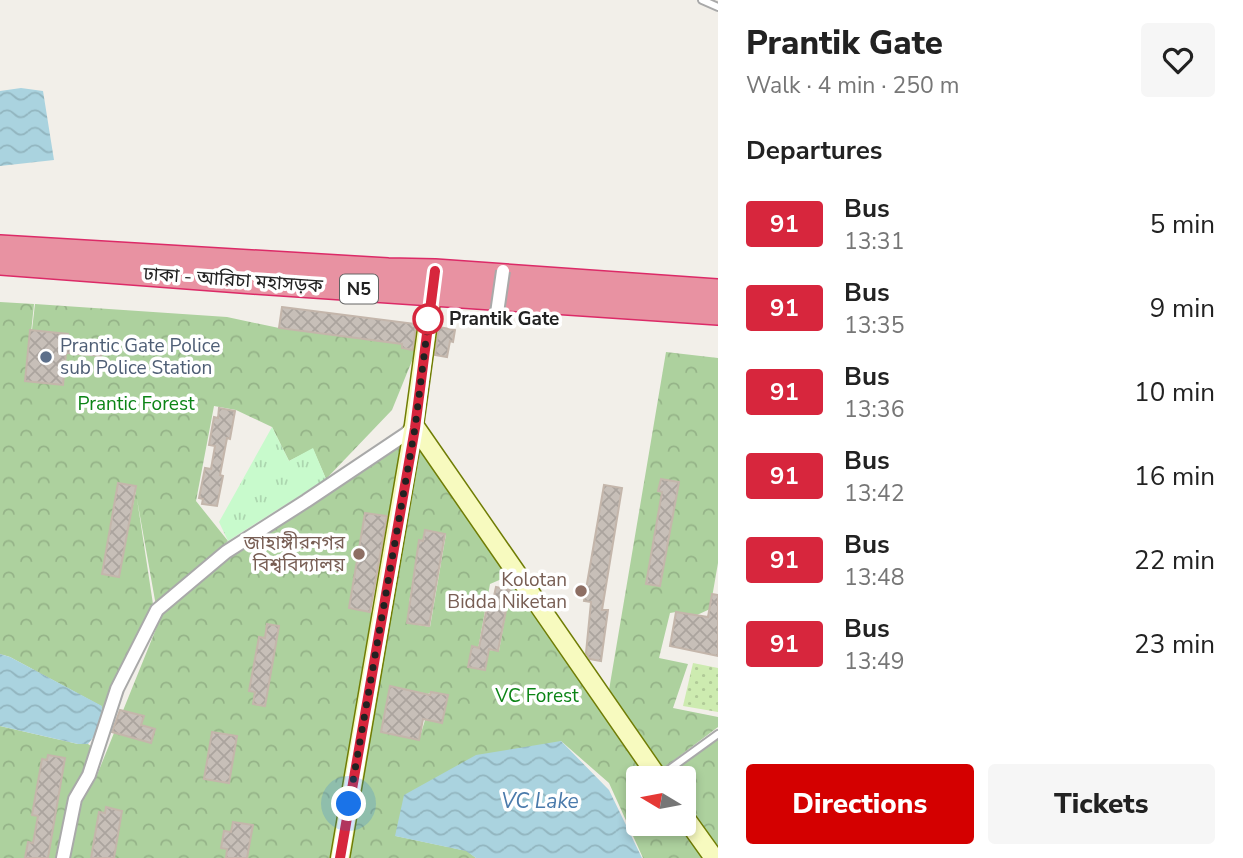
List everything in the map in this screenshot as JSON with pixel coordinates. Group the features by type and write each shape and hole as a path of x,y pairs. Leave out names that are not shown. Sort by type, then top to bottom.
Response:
{"highway":[{"name":"ঢাকা - আরিচা মহাসড়ক","path":"0,247 388,270 433,283 718,313"},
{"name":"ঢাকা - আরিচা মহাসড়ক","path":"0,263 433,283 718,291"}],"street":[{"path":"497,313 503,271"},
{"path":"340,858 414,425 433,283"},
{"path":"414,425 650,766"},
{"path":"63,856 75,799 89,775 117,689 157,610 226,552 406,434 414,425"},
{"path":"696,833 714,858"}],"lane":[{"path":"702,0 718,6"},
{"path":"674,766 718,734"}],"green space":[{"name":"Prantic Forest","path":"0,302 34,304 26,381 63,384 68,334 32,330 35,304 227,317 279,328 418,346 392,410 326,479 313,449 289,461 272,427 236,410 214,406 196,501 228,541 156,606 137,499 153,604 102,714 101,706 0,654","holes":["118,483 135,486 118,577 102,574"]},
{"path":"666,352 718,358 718,563 710,609 697,615 670,613 659,658 688,664 673,708 718,717 718,727 666,766 658,766 608,696"},
{"path":"272,427 289,461 313,448 326,479 228,541 219,522"},
{"path":"410,434 396,518 365,513 349,608 373,613 335,858 63,858 72,812 95,780 162,614 231,556"},
{"name":"VC Forest","path":"420,450 642,766 626,766 626,820 609,783 561,741 396,836 467,851 476,858 345,858 403,521 408,521","holes":["425,531 446,534 430,627 407,623 416,605 409,603 413,579 422,572 414,570","504,578 510,590 499,651 478,649 490,584","390,686 448,695 442,723 425,720 419,740 381,732"]},
{"path":"693,663 718,668 718,712 683,706"},
{"path":"0,726 88,744 97,750 75,798 66,808 57,858 0,858"},
{"path":"718,734 718,858 696,831 696,766 676,766"},
{"path":"633,836 691,836 706,858 643,858"}],"water":[{"path":"21,88 43,91 54,160 0,166 0,91"},
{"path":"0,654 102,706 98,726 88,744 0,726"},
{"name":"VC Lake","path":"561,741 609,790 626,825 626,836 631,836 642,858 476,858 466,851 395,836 404,795 476,755"}],"building":[{"path":"282,307 416,324 413,350 402,348 402,344 279,328"},
{"path":"439,327 455,330 447,357 435,355"},
{"name":"Prantic Gate Police sub Police Station","path":"30,330 68,334 67,341 102,345 101,356 66,353 63,385 25,381"},
{"path":"219,408 235,411 230,439 227,438 217,506 202,504 203,499 199,498 205,468 211,469 215,446 209,445 214,417 218,418"},
{"path":"661,479 679,482 660,586 646,584 662,492 658,491"},
{"path":"118,483 136,486 119,577 102,574"},
{"name":"Kolotan Bidda Niketan","path":"604,485 622,488 602,610 608,610 601,661 590,659 586,653 591,602 584,601"},
{"path":"365,513 387,516 370,612 349,608"},
{"path":"425,530 445,534 429,626 407,623 419,540 423,541"},
{"path":"496,587 510,590 498,651 489,649 485,670 468,667 472,646 479,648 489,596 494,596"},
{"path":"712,594 718,595 718,656 670,646 676,612 708,617"},
{"path":"267,624 279,626 265,706 253,704 255,692 249,691 259,637 265,638"},
{"path":"390,686 430,695 431,692 448,695 442,723 423,719 419,740 381,732"},
{"path":"120,710 144,716 141,725 155,729 151,743 112,732"},
{"path":"212,732 237,736 229,783 204,779"},
{"path":"48,755 65,758 48,858 25,858 28,842 33,843 38,816 32,815 42,759 47,760"},
{"path":"106,807 122,811 114,858 91,858 99,812 105,813"},
{"path":"233,822 253,825 247,858 226,858 227,849 221,848 224,831 231,832"}],"bus line":[{"name":"91","path":"340,858 415,428 435,271"}],"place":[{"name":"Prantik Gate","path":"428,319"},
{"name":"Prantic Gate Police sub Police Station","path":"46,357"},
{"name":"জাহাঙ্গীরনগর বিশ্ববিদ্যালয়","path":"359,554"},
{"name":"Kolotan Bidda Niketan","path":"581,591"}],"route":[{"path":"349,804 415,428 429,316 428,319"}]}
